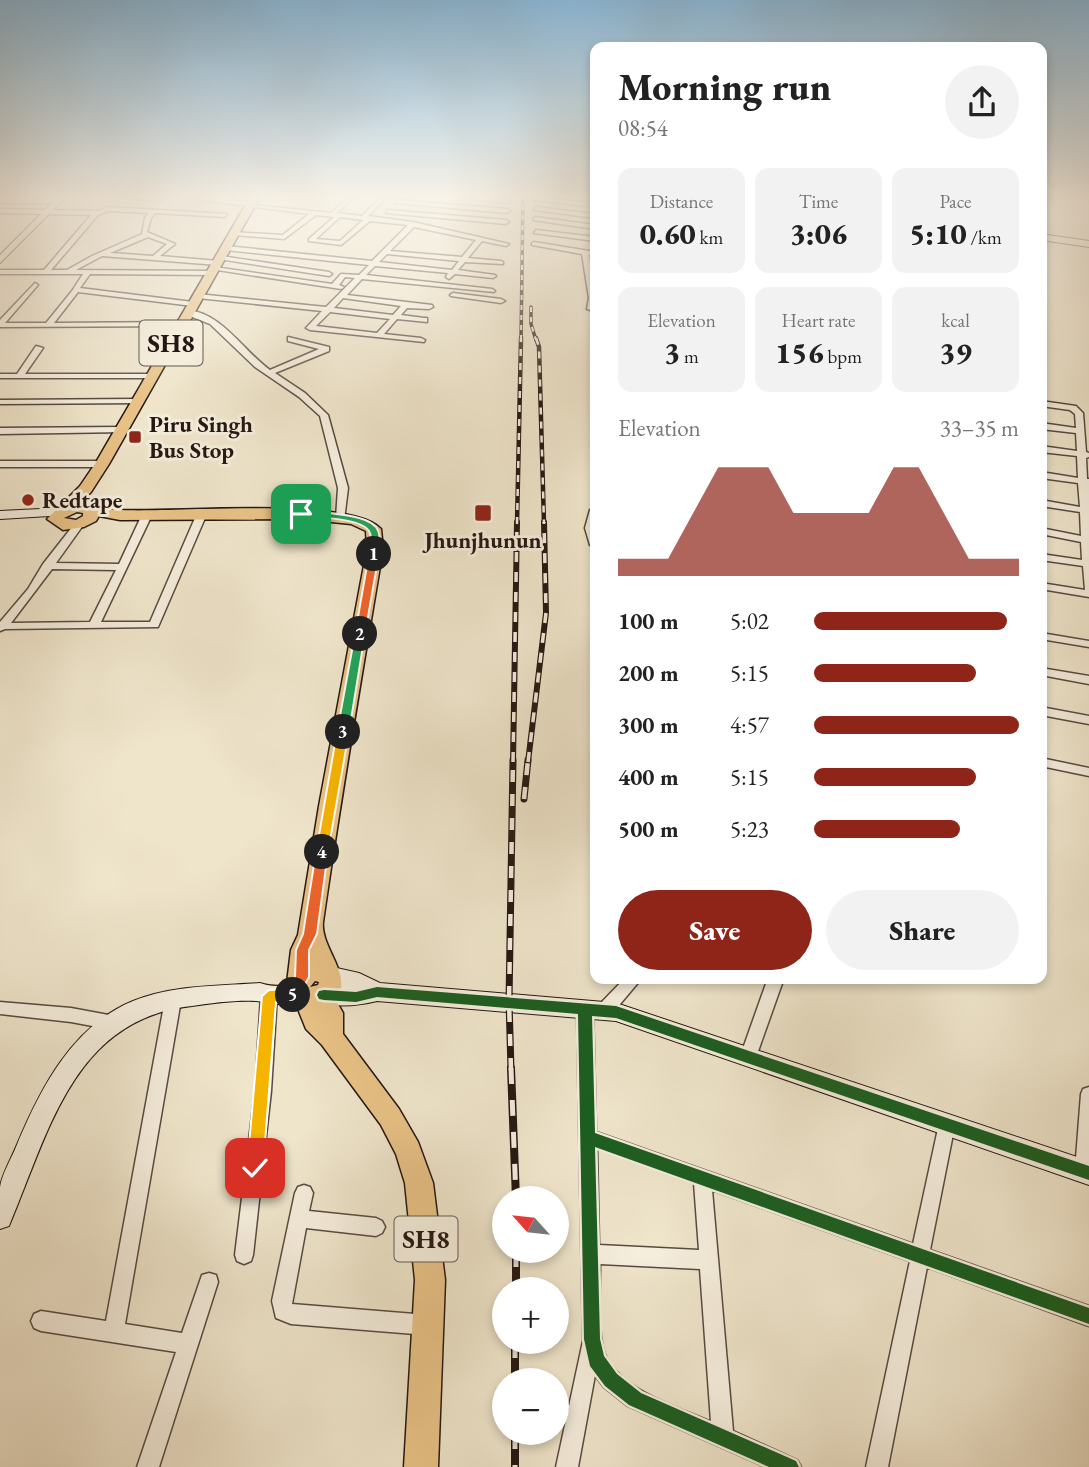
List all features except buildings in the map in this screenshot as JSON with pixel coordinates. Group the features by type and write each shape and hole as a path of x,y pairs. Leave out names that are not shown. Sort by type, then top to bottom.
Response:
{"main road":[{"name":"SH8","path":"60,517 86,489 102,464 216,265"},
{"path":"86,489 86,516"},
{"path":"60,517 120,514 316,515 341,517 373,529 375,549 329,806 310,934 303,950 313,986"},
{"path":"86,516 145,519 301,518 316,515"},
{"name":"SH8","path":"313,986 315,1022 331,1037 390,1117 414,1165 423,1204 430,1280 421,1467"}],"street":[{"path":"46,272 52,265"},
{"path":"69,272 81,265"},
{"path":"0,272 88,272 173,265"},
{"path":"235,265 349,288"},
{"path":"250,265 329,274"},
{"path":"371,265 311,328 421,340"},
{"path":"387,265 493,276"},
{"path":"457,265 435,293 501,301"},
{"path":"48,325 88,272"},
{"path":"334,286 341,275 492,291"},
{"path":"0,325 35,285"},
{"path":"76,291 190,309 213,322 269,373 302,395 324,415 343,488 341,517"},
{"path":"341,296 429,307"},
{"path":"473,310 478,298"},
{"path":"378,336 406,306"},
{"path":"0,325 48,325 190,309 326,310 424,320"},
{"path":"269,373 326,349 291,339"},
{"path":"19,376 38,348"},
{"path":"0,376 152,376"},
{"path":"0,402 138,401"},
{"path":"1047,404 1077,409 1080,413 1085,455 1089,588"},
{"path":"1047,427 1080,430"},
{"path":"0,431 122,430"},
{"path":"1047,450 1085,455"},
{"path":"0,464 102,464"},
{"path":"1047,476 1085,482"},
{"path":"1047,504 1086,511"},
{"path":"1,627 21,608 57,551 86,516"},
{"path":"0,517 60,517 57,551"},
{"path":"1,627 147,626 156,623 200,518"},
{"path":"94,626 145,519"},
{"path":"1047,531 1087,540"},
{"path":"1047,557 1087,560"},
{"path":"47,566 122,567"},
{"path":"1047,587 1089,594"},
{"path":"1047,637 1089,644"},
{"path":"1047,672 1089,680"},
{"path":"1047,712 1089,720"},
{"path":"1047,763 1089,772"},
{"path":"627,984 594,1010 587,1137 592,1339 596,1360 611,1380 635,1399 790,1467"},
{"path":"748,1057 774,984"},
{"path":"0,1217 49,1102 73,1063 100,1033 130,1012 173,1000 265,994 313,986 356,997 377,992 616,1012 1087,1172 1089,1094"},
{"path":"244,1255 259,1130 265,994"},
{"path":"114,1331 173,1000"},
{"path":"0,1009 71,1015 114,1023"},
{"path":"877,1467 947,1124"},
{"path":"587,1137 1089,1316"},
{"path":"702,1177 723,1438"},
{"path":"304,1193 282,1301 283,1311 291,1314 428,1325"},
{"path":"299,1219 376,1227"},
{"path":"590,1254 709,1260"},
{"path":"148,1467 209,1282"},
{"path":"41,1321 188,1344"},
{"path":"568,1467 592,1339"}],"railway":[{"path":"521,340 522,265"},
{"path":"531,307 531,324 536,340"},
{"path":"517,524 521,338"},
{"path":"536,338 539,347 544,524"},
{"path":"513,762 517,522"},
{"path":"528,762 546,613 544,522"},
{"path":"511,1070 509,1001 513,760"},
{"path":"524,799 528,760"},
{"path":"511,1068 516,1186"},
{"path":"516,1264 516,1277"},
{"path":"515,1354 515,1368"},
{"path":"515,1445 515,1467"}],"cycle path":[{"path":"324,995 356,997 377,992 616,1012 1089,1173"},
{"path":"585,1009 592,1339 596,1360 611,1380 635,1399 790,1467"},
{"path":"587,1137 1089,1316"}],"place":[{"name":"Piru Singh Bus Stop","path":"135,437"},
{"name":"Redtape","path":"28,500"},
{"name":"Jhunjhunun","path":"483,513"}],"route":[{"path":"255,1168 269,996 301,995 297,986 302,977 303,950 310,934 329,806 376,537 373,529 354,520 301,514"}]}
